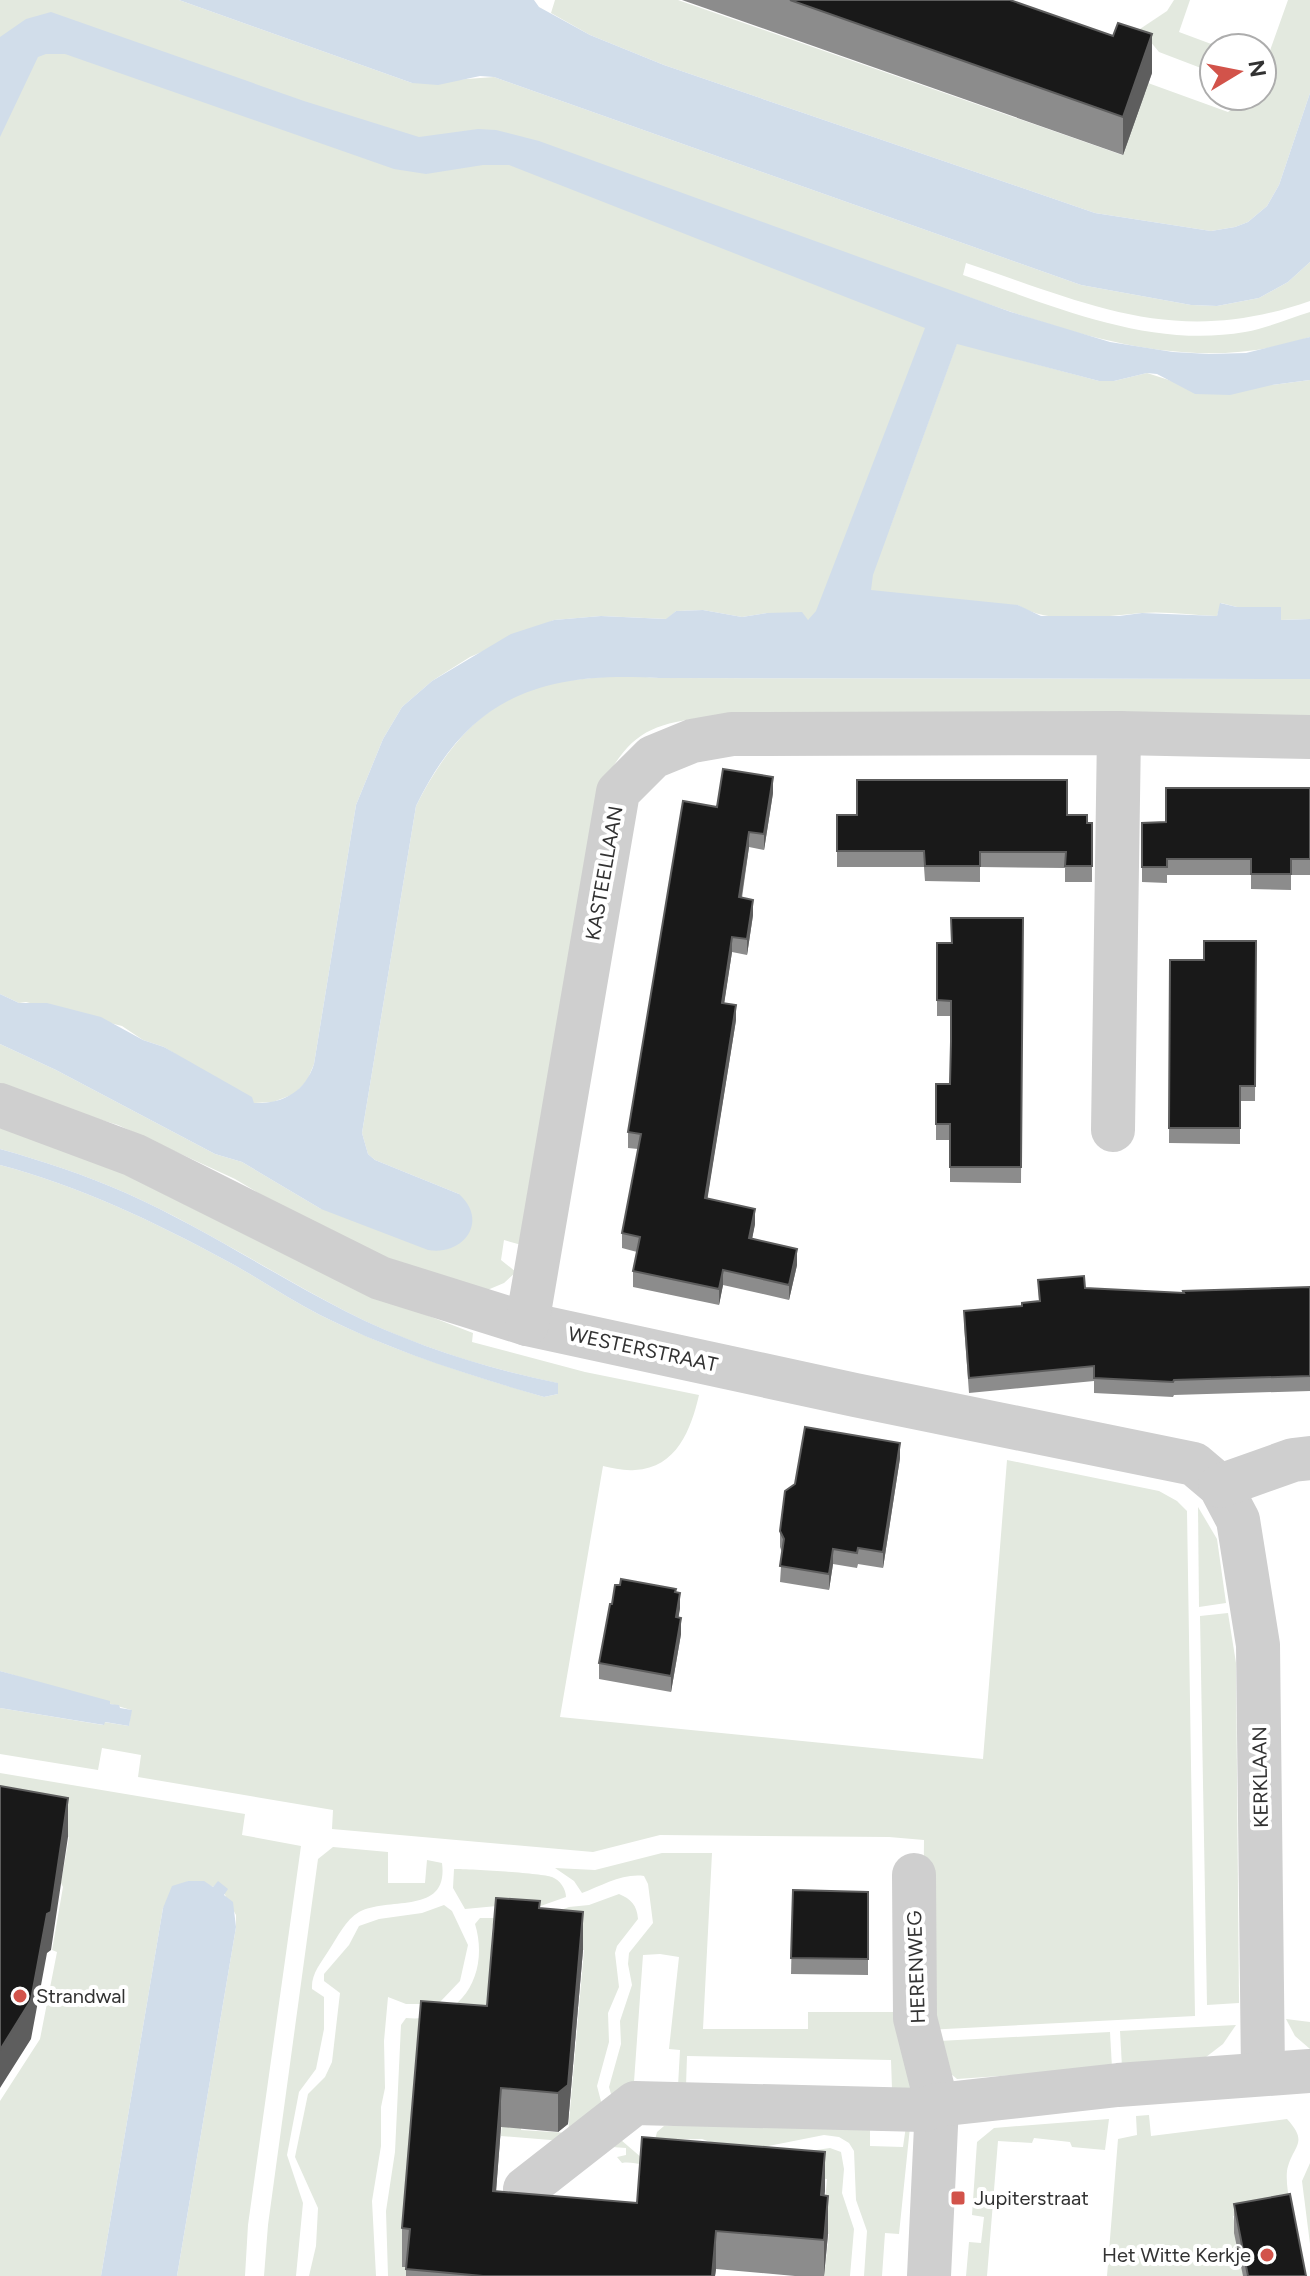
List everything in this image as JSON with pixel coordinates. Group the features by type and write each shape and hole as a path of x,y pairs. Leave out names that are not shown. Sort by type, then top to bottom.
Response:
{"street":[{"name":"KASTEELLAAN","path":"527,1324 618,792 653,757 692,741 732,734 1119,733 1310,737"},
{"path":"1113,1130 1119,733"},
{"name":"WESTERSTRAAT","path":"0,1105 134,1155 380,1278 527,1324 1194,1464 1220,1486"},
{"path":"1220,1486 1293,1460 1310,1458"},
{"name":"KERKLAAN","path":"1220,1486 1238,1520 1258,1645 1263,2073"},
{"name":"HERENWEG","path":"914,1875 915,2018 937,2105"},
{"path":"525,2189 635,2103 923,2110 937,2105 1118,2085 1310,2071"},
{"path":"929,2276 937,2105"}],"shaded area":[{"path":"0,0 179,0 412,83 494,77 1081,285 1191,305 1217,306 1259,298 1288,282 1310,262 1310,301 1262,315 1218,321 1176,321 1095,306 966,263 963,275 1066,311 1137,329 1209,336 1245,332 1310,312 1310,337 1265,349 1220,353 1176,352 1087,335 957,293 889,530 957,343 1099,381 1114,381 1147,373 1175,382 1272,385 1310,380 1310,619 1280,620 1281,607 1237,607 1221,603 1217,616 1150,613 1061,618 1045,616 1018,605 807,620 767,613 742,617 703,610 676,611 667,619 601,616 554,620 470,657 432,681 402,707 383,739 356,805 314,1064 307,1081 294,1094 273,1102 254,1103 164,1047 143,1040 122,1026 26,1002 19,1003 0,994"},
{"path":"179,0 534,0 539,7 590,35 664,65 1095,213 1211,231 1248,222 1267,206 1279,185 1310,93 1310,262 1288,282 1259,298 1217,306 1191,305 1081,285 494,77 480,76 438,85 412,83"},
{"path":"555,0 678,0 1122,155 1148,83 1198,101 1198,112 1278,112 1277,32 1288,0 1310,0 1310,93 1279,185 1267,206 1248,222 1211,231 1095,213 664,65 590,35 551,13"},
{"path":"1174,0 1190,0 1179,32 1198,39 1198,67 1159,52 1140,29 1167,11"},
{"path":"51,12 304,101 419,137 478,129 496,130 539,141 1011,312 1110,342 1209,354 1246,353 1310,337 1310,380 1230,395 1195,394 1157,374 1099,381 957,344 873,575 871,590 1018,605 1041,616 1142,613 1217,616 1220,603 1237,607 1281,607 1281,620 1310,619 1310,679 617,677 545,686 514,698 485,715 460,739 437,769 416,806 362,1133 368,1154 375,1160 459,1194 468,1204 472,1225 462,1242 452,1248 428,1250 321,1209 242,1162 215,1154 0,1044 0,994 19,1003 47,1003 101,1017 143,1040 164,1047 252,1097 254,1103 274,1101 299,1089 314,1064 356,805 383,739 402,707 432,681 511,634 554,620 601,616 666,619 676,611 703,610 742,617 802,612 808,620 816,611 925,328 509,165 483,165 426,174 394,169 65,54 38,57 0,137 0,37 26,19"},
{"path":"619,675 659,678 1310,679 1310,715 709,717 670,723 643,735 621,755 600,789 525,1246 504,1240 501,1260 516,1272 504,1283 485,1291 434,1279 310,1224 235,1179 118,1125 0,1089 0,1044 215,1154 242,1162 321,1209 459,1194 375,1160 368,1154 362,1133 416,806 454,746 487,713 507,700 552,683"},
{"path":"0,1128 74,1149 343,1283 473,1333 472,1342 585,1372 699,1395 692,1421 680,1444 662,1462 635,1470 603,1466 560,1717 983,1759 1007,1460 1159,1491 1177,1501 1187,1511 1195,2016 926,2030 922,2018 924,1840 660,1835 593,1852 332,1829 333,1810 138,1777 141,1755 102,1748 98,1770 0,1754 0,1708 103,1725 104,1722 129,1726 131,1710 0,1671 0,1165 58,1183 143,1218 225,1260 308,1309 374,1340 544,1397 558,1394 557,1383 449,1354 370,1323 154,1206 79,1174 0,1149"},
{"path":"0,1149 126,1193 182,1220 370,1323 449,1354 558,1383 558,1394 544,1397 487,1380 402,1351 347,1328 143,1218 58,1183 0,1165"},
{"path":"1198,1507 1217,1539 1226,1603 1199,1607"},
{"path":"1228,1613 1236,1663 1239,2003 1207,2005 1200,1616"},
{"path":"0,1671 132,1710 129,1726 105,1722 104,1725 0,1708"},
{"path":"0,1773 245,1814 242,1835 301,1846 248,2225 245,2276 177,2276 236,1927 236,1915 218,1882 213,1887 188,1881 163,1908 101,2276 0,2276 0,2101 40,2039 57,1952 52,1950 69,1837 0,1823"},
{"path":"333,1847 388,1852 388,1883 425,1883 427,1860 442,1863 442,1880 436,1891 427,1898 371,1907 354,1915 315,1973 312,1989 324,1997 324,2029 316,2069 299,2092 287,2155 303,2203 296,2276 264,2276 268,2225 318,1859"},
{"path":"662,1853 712,1853 703,2029 808,2029 808,2012 902,2012 912,2091 892,2089 891,2060 687,2056 686,2086 678,2086 680,2050 669,2049 679,1957 660,1954 643,1955 634,2082 613,2101 609,2087 621,2044 620,2021 632,1985 629,1953 653,1923 648,1884 644,1876 628,1876 582,1893 574,1881 555,1868 595,1870"},
{"path":"454,1869 552,1877 562,1885 566,1897 535,1908 497,1906 465,1909 453,1888"},
{"path":"188,1881 204,1881 213,1887 218,1881 228,1889 224,1895 233,1902 236,1927 177,2276 101,2276 163,1908 172,1886"},
{"path":"619,1894 633,1903 638,1919 615,1953 619,1987 608,2013 609,2042 597,2086 603,2109 563,2141 501,2136 502,2124 521,2126 521,2130 568,2133 584,1950 560,1948 553,1913"},
{"path":"444,1905 452,1911 468,1945 460,1981 440,2002 432,2004 406,2004 388,1997 381,2146 372,2201 376,2276 309,2276 316,2246 318,2208 295,2157 308,2094 325,2077 332,2062 340,1993 324,1981 324,1974 349,1945 359,1926 379,1919 422,1913"},
{"path":"480,1918 495,1918 487,2049 420,2039 402,2266 409,2268 408,2276 388,2276 386,2211 395,2152 401,2025 406,2018 426,2018 443,2013 467,1992 475,1977 478,1960 479,1942 475,1924"},
{"path":"1286,2019 1310,2022 1310,2049 1295,2036"},
{"path":"1236,2025 1223,2044 1206,2057 1122,2067 1120,2031"},
{"path":"1110,2032 1112,2068 957,2079 945,2069 939,2041"},
{"path":"1149,2115 1151,2136 1287,2119 1294,2127 1298,2145 1287,2171 1290,2204 1233,2216 1245,2276 1107,2276 1118,2139 1137,2135 1136,2116"},
{"path":"1109,2119 1105,2150 1072,2147 1070,2142 1034,2138 1032,2143 998,2141 987,2276 966,2276 969,2242 981,2243 984,2217 972,2215 977,2142 994,2128"},
{"path":"870,2125 870,2146 903,2147 906,2126 910,2127 899,2234 885,2233 882,2276 864,2276 867,2231 856,2200 854,2151 849,2143 839,2137 824,2135 738,2152 702,2139 655,2140 657,2132 664,2126"},
{"path":"621,2140 642,2158 769,2157 830,2148 841,2152 844,2169 842,2193 854,2229 850,2276 824,2276 829,2234 822,2233 827,2179 622,2163 617,2157 626,2155 626,2148 612,2147"},
{"path":"1310,2163 1310,2244 1302,2181"}],"building":[{"path":"790,0 1010,0 1113,36 1118,23 1152,34 1123,117"},
{"path":"723,769 773,777 764,834 749,832 739,897 753,900 747,939 732,937 722,1003 736,1005 705,1198 755,1209 749,1238 797,1249 789,1285 723,1270 719,1289 633,1271 640,1237 622,1233 641,1134 628,1132 683,801 717,807"},
{"path":"857,780 1067,780 1067,815 1087,815 1087,823 1092,823 1092,866 1065,866 1066,852 980,852 980,866 925,866 924,851 837,851 837,815 857,815"},
{"path":"1166,788 1310,788 1310,859 1291,859 1291,874 1251,874 1251,859 1167,859 1167,867 1142,867 1142,823 1166,822"},
{"path":"951,918 1023,918 1021,1167 950,1167 950,1124 936,1124 936,1084 950,1084 951,1042 951,1001 937,1000 937,943 952,943"},
{"path":"1204,941 1256,941 1255,1086 1240,1086 1240,1128 1169,1128 1170,960 1204,960"},
{"path":"1084,1276 1085,1288 1184,1293 1310,1287 1310,1376 1173,1382 1094,1378 1094,1366 969,1378 964,1311 1022,1306 1022,1303 1040,1301 1038,1280"},
{"path":"805,1427 900,1443 883,1552 858,1548 857,1553 833,1549 829,1574 780,1566 785,1491 795,1484"},
{"path":"621,1579 676,1589 675,1592 680,1593 676,1617 681,1618 671,1676 599,1663 610,1604 615,1585 620,1585"},
{"name":"Strandwal","path":"0,1786 68,1798 51,1912 47,1914 31,2000 0,2050"},
{"path":"793,1890 868,1892 868,1959 791,1958"},
{"path":"496,1898 540,1901 539,1908 583,1912 568,2085 558,2093 501,2088 493,2191 637,2203 642,2137 825,2152 821,2195 828,2196 824,2240 716,2231 712,2276 483,2276 406,2269 410,2229 402,2228 421,2001 487,2006"},
{"path":"1290,2194 1306,2276 1248,2276 1234,2204"}],"place":[{"name":"Strandwal","path":"20,1996"},
{"name":"Jupiterstraat","path":"958,2198"},
{"name":"Het Witte Kerkje","path":"1267,2255"}]}
